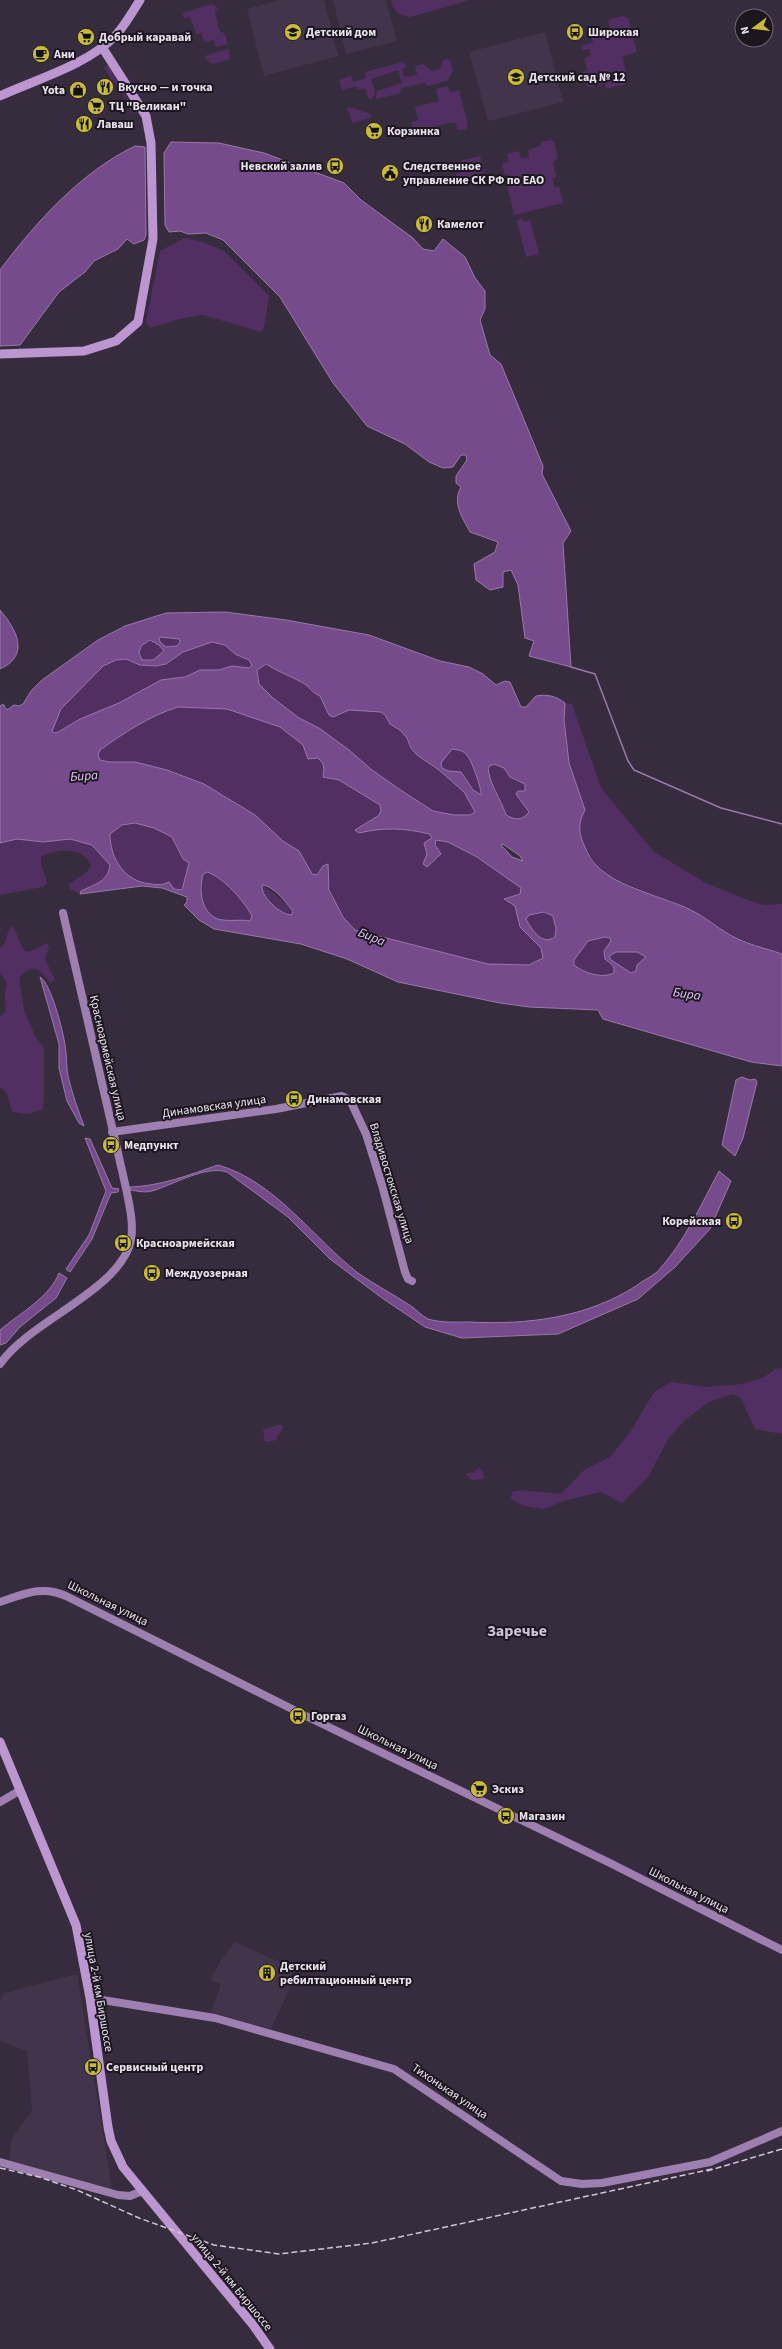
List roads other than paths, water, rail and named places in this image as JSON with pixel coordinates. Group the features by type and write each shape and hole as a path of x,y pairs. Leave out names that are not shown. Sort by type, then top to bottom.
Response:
{"main road":[{"path":"0,96 88,57 102,48 117,34 140,0"},
{"path":"0,354 84,351 116,341 138,322 153,239 154,207 150,129 146,116 102,48"},
{"name":"улица 2-й км Биршоссе","path":"0,1742 19,1791 76,1925 90,1998 111,2141 123,2167 254,2325 270,2349"}],"street":[{"name":"Красноармейская улица","path":"0,1364 10,1350 22,1340 98,1284 125,1257 131,1240 130,1214 63,913"},
{"name":"Динамовская улица","path":"112,1132 276,1109 342,1096"},
{"name":"Владивостокская улица","path":"342,1096 350,1100 366,1134 405,1272 408,1279 412,1281"},
{"name":"Школьная улица","path":"0,1602 35,1591 47,1590 66,1596 334,1730 608,1862 782,1950"},
{"path":"0,1802 19,1791"},
{"name":"Тихонькая улица","path":"90,1998 215,2018 394,2070 561,2181 582,2184 602,2183 710,2162 782,2131"},
{"path":"0,2162 118,2195 130,2196 142,2190"}],"water":[{"path":"171,142 219,143 264,153 344,183 361,200 413,238 423,249 434,251 443,239 465,257 475,278 485,291 485,309 480,320 490,355 501,364 543,466 542,474 571,531 563,543 571,667 529,656 534,641 525,638 518,585 511,570 503,572 503,587 490,590 476,580 474,564 495,552 498,542 470,532 459,510 457,499 461,487 456,483 456,476 467,460 466,455 461,455 453,467 443,468 429,462 405,444 367,426 333,383 280,297 223,240 206,233 188,234 180,231 169,232 165,225 164,153"},
{"path":"135,146 145,147 146,235 144,240 134,244 127,239 118,249 94,261 85,272 59,292 20,345 0,346 0,270 44,217 78,184 115,157"},
{"path":"0,610 6,617 15,633 18,641 18,649 15,657 10,663 0,669"},
{"name":"Бира","path":"225,612 286,620 369,635 440,661 469,667 483,674 496,685 505,681 510,682 521,707 526,707 536,696 540,695 555,697 565,703 564,720 569,763 585,810 581,819 580,833 590,858 606,874 628,886 689,909 736,938 782,954 782,1066 751,1062 603,1019 598,1010 529,1007 500,1003 398,982 347,959 301,944 214,929 199,920 184,905 187,902 187,897 162,888 142,886 80,894 81,891 104,879 109,871 110,865 92,845 70,839 43,842 17,839 0,843 0,706 3,704 7,710 14,705 19,706 23,704 31,691 42,680 98,640 125,626 166,613","holes":["161,637 179,639 180,642 177,646 166,647 160,642 159,638","150,640 159,645 164,651 153,660 142,660 139,653 141,646","212,642 225,645 235,654 249,660 252,665 249,668 232,666 219,670 200,670 185,677 161,680 119,703 80,719 58,732 54,733 52,731 61,709 103,666 116,660 126,659 140,665 156,666 166,664 183,652","266,664 303,683 320,696 329,715 333,717 349,710 381,712 385,715 390,724 400,730 407,738 411,748 417,755 439,770 464,792 475,812 470,815 454,815 433,811 372,770 349,750 319,728 299,718 273,698 259,684 257,670","178,707 227,709 280,727 303,745 308,759 318,758 322,762 324,767 323,777 339,780 380,805 381,811 378,816 355,830 359,833 394,829 411,830 429,834 432,838 424,843 427,854 423,864 427,867 441,854 435,845 436,840 448,842 477,857 521,888 520,894 504,899 515,906 520,927 541,948 543,958 529,965 488,964 355,930 343,917 329,890 328,864 323,866 317,875 312,874 299,851 283,841 255,815 204,784 167,770 135,762 109,762 100,760 98,755 100,750 147,720","452,749 459,750 464,753 468,757 473,767 480,787 481,795 473,790 461,772 448,771 442,768 441,763","494,764 504,768 510,777 525,784 525,791 518,791 516,794 529,812 527,815 518,819 506,815 491,779 488,767","135,823 154,828 172,837 183,859 189,863 182,890 174,889 169,882 158,885 134,879 121,868 116,860 110,834 122,825","503,844 520,856 523,861 512,857 501,845","207,872 213,874 226,884 249,910 252,916 250,921 222,920 212,916 204,906 201,886 203,874","262,885 267,886 276,892 293,912 291,915 282,912 264,894","544,912 553,916 556,929 555,937 546,940 538,936 526,919 529,915","605,937 610,938 611,941 604,951 605,959 614,967 614,973 609,975 593,974 574,965 574,960 588,941","616,952 637,952 646,957 637,965 636,971 631,973 611,960 609,956"]},
{"path":"40,977 48,988 59,1019 66,1049 68,1076 84,1126 79,1123 67,1101 59,1068 59,1044"},
{"path":"742,1077 750,1080 755,1079 757,1082 743,1138 735,1156 722,1145 736,1080"},
{"path":"85,1138 90,1139 112,1188 119,1189 118,1192 111,1193 92,1239 70,1272 66,1269 89,1235 106,1191"},
{"path":"218,1165 239,1173 258,1184 275,1197 341,1259 371,1282 411,1306 428,1319 448,1322 513,1322 556,1317 597,1306 617,1297 655,1274 667,1261 684,1236 719,1171 731,1181 710,1229 675,1267 638,1299 558,1334 462,1338 425,1327 382,1298 330,1259 288,1217 227,1172 209,1171 199,1173 149,1192 130,1190 130,1187 153,1185"},
{"path":"59,1273 67,1278 56,1298 20,1327 6,1343 0,1345 0,1330 49,1290"}],"waterway":[{"path":"571,667 595,674 628,761 634,770 721,808 782,824"}],"railway":[{"path":"707,2171 782,2149"},
{"path":"0,2168 39,2177 77,2190 139,2218 214,2245 279,2254 372,2243 712,2169"}],"place":[{"name":"Детский дом","path":"293,32"},
{"name":"Широкая","path":"575,32"},
{"name":"Добрый каравай","path":"86,37"},
{"name":"Ани","path":"41,54"},
{"name":"Детский сад № 12","path":"516,77"},
{"name":"Вкусно — и точка","path":"105,87"},
{"name":"Yota","path":"78,90"},
{"name":"ТЦ \"Великан\"","path":"96,106"},
{"name":"Лаваш","path":"84,124"},
{"name":"Корзинка","path":"374,131"},
{"name":"Невский залив","path":"335,166"},
{"name":"Следственное управление СК РФ по ЕАО","path":"390,173"},
{"name":"Камелот","path":"424,224"},
{"name":"Динамовская","path":"294,1099"},
{"name":"Медпункт","path":"111,1145"},
{"name":"Корейская","path":"734,1221"},
{"name":"Красноармейская","path":"123,1243"},
{"name":"Междуозерная","path":"152,1273"},
{"name":"Горгаз","path":"298,1716"},
{"name":"Эскиз","path":"479,1789"},
{"name":"Магазин","path":"506,1816"},
{"name":"Детский ребилтационный центр","path":"267,1973"},
{"name":"Сервисный центр","path":"93,2067"}],"district":[{"name":"Заречье","path":"517,1630"}]}
